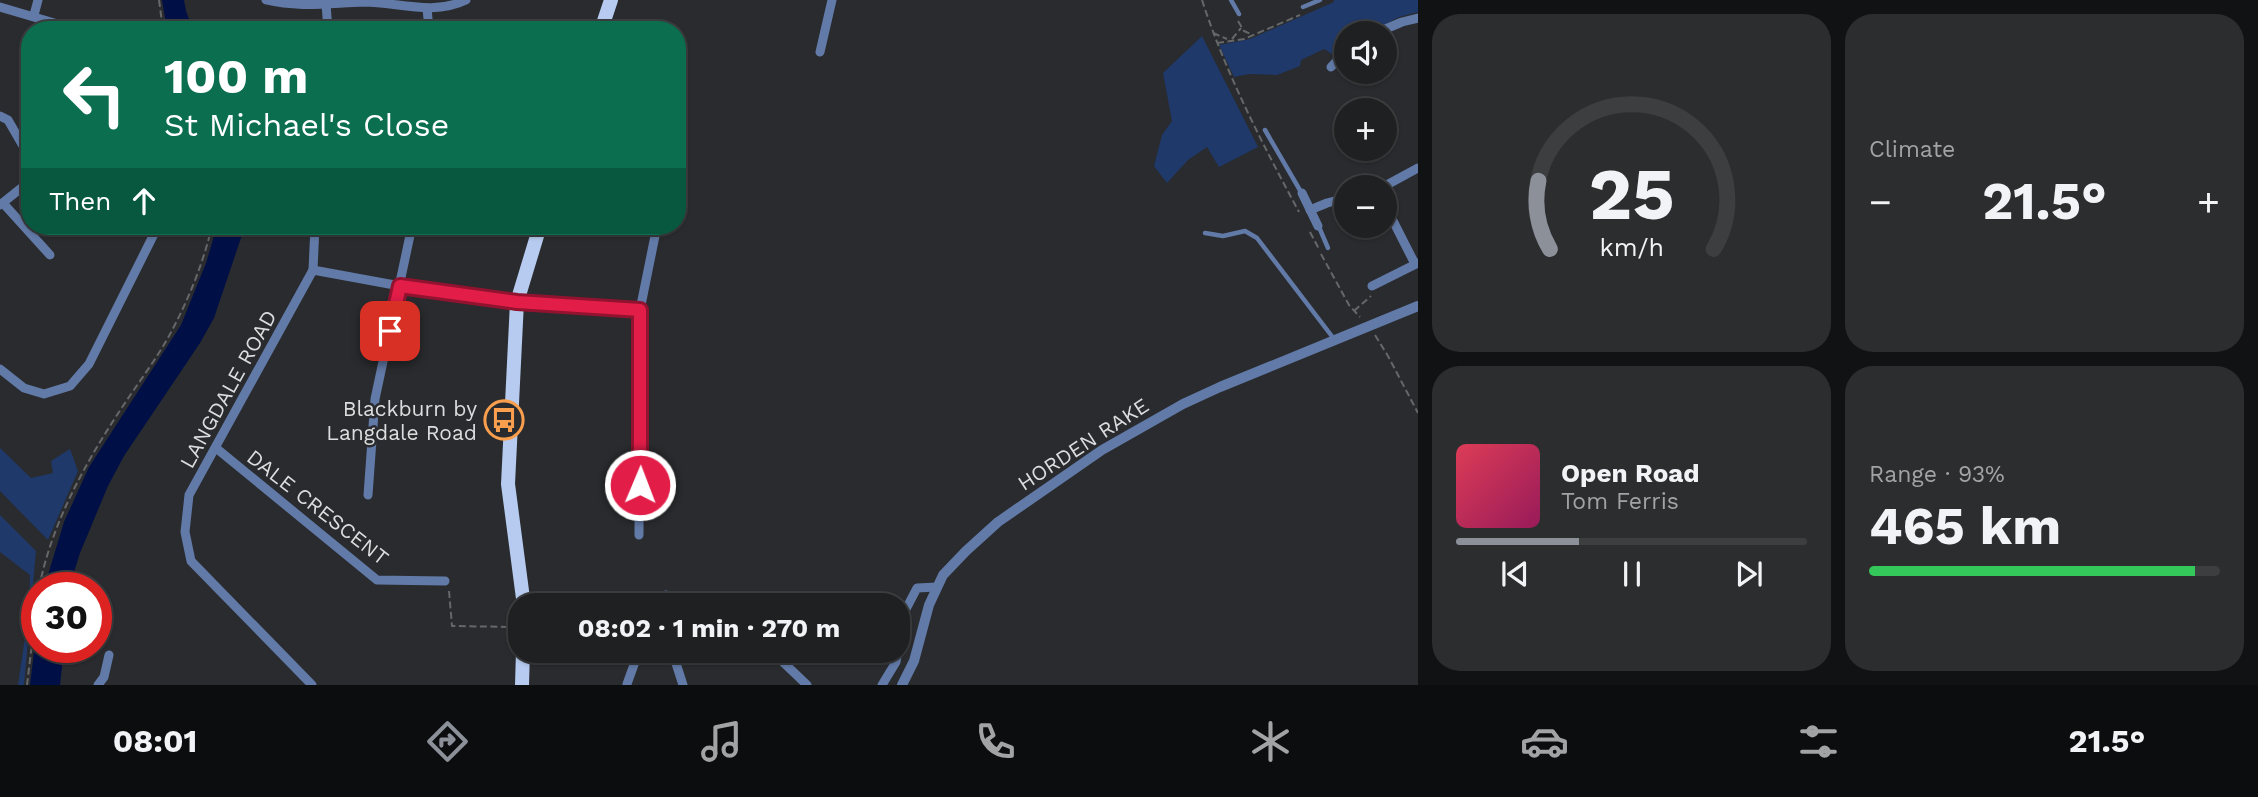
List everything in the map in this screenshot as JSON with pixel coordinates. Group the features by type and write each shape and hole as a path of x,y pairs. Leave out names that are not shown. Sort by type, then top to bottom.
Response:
{"main road":[{"path":"604,21 611,0"},
{"path":"522,593 508,484 517,302 537,235"},
{"path":"522,685 523,663"}],"street":[{"path":"34,15 38,0"},
{"path":"266,0 291,5 366,1 427,8 466,0"},
{"path":"820,52 832,0"},
{"path":"326,4 327,21"},
{"path":"0,7 52,21"},
{"path":"427,8 428,21"},
{"path":"1397,24 1417,21"},
{"path":"1331,67 1334,64"},
{"path":"0,116 8,120 21,142"},
{"path":"1397,180 1418,169"},
{"path":"21,188 1,204 21,225"},
{"path":"1302,193 1318,226"},
{"path":"1310,210 1334,201"},
{"path":"1372,286 1416,264 1397,228"},
{"path":"31,235 50,255"},
{"path":"0,369 24,388 44,394 70,386 89,364 154,235"},
{"path":"315,235 313,270 400,286 517,302 640,310"},
{"path":"368,495 375,399 410,235"},
{"path":"639,535 640,310 655,235"},
{"name":"LANGDALE ROAD","path":"312,685 191,561 185,532 189,495 313,270"},
{"name":"HORDEN RAKE","path":"902,685 914,661 929,605 937,587 953,564 999,522 1102,450 1183,404 1418,306"},
{"name":"DALE CRESCENT","path":"216,448 377,580 444,581"},
{"path":"882,685 896,662 905,611 911,599 918,588 937,587"},
{"path":"98,685 104,677 107,663"},
{"path":"627,684 635,663"},
{"path":"676,663 683,685"},
{"path":"784,663 807,685"}],"lane":[{"path":"1231,0 1239,14"},
{"path":"1304,10 1320,0"},
{"path":"1265,130 1302,193"},
{"path":"1318,226 1328,248"},
{"path":"1205,233 1223,236 1245,232 1257,238 1334,340"}],"path":[{"path":"159,0 162,21"},
{"path":"1202,0 1212,32 1252,126 1304,221"},
{"path":"1217,43 1255,35 1304,10"},
{"path":"1239,14 1236,18 1241,28 1248,34 1255,35"},
{"path":"1230,41 1241,28"},
{"path":"1212,32 1230,41"},
{"path":"1310,233 1349,305 1369,326 1418,413"},
{"path":"44,572 69,498 86,465 168,338 185,306 209,235"},
{"path":"444,581 449,580 452,626 508,627"},
{"path":"27,685 30,663"}],"shaded area":[{"path":"162,0 184,0 190,21 166,21"},
{"path":"1418,0 1418,12 1391,21 1334,21 1332,54 1324,49 1301,60 1300,66 1277,75 1249,74 1234,77 1219,45 1250,39 1334,2"},
{"path":"1202,36 1258,147 1219,167 1207,147 1188,160 1167,183 1154,166 1162,135 1172,121 1163,73"},
{"path":"214,235 242,235 214,318 124,456 108,486 74,572 49,572 64,522 89,467 181,325"},
{"path":"0,448 31,478 53,473 51,461 70,449 78,471 48,540 0,491"},
{"path":"0,515 36,551 34,572 26,572 0,552"},
{"path":"21,663 26,663 24,685 18,685"},
{"path":"33,663 62,663 60,685 30,685"}],"place":[{"name":"Blackburn by Langdale Road","path":"504,420"}],"route":[{"path":"390,331 400,286 517,302 640,310 640,485"}]}
